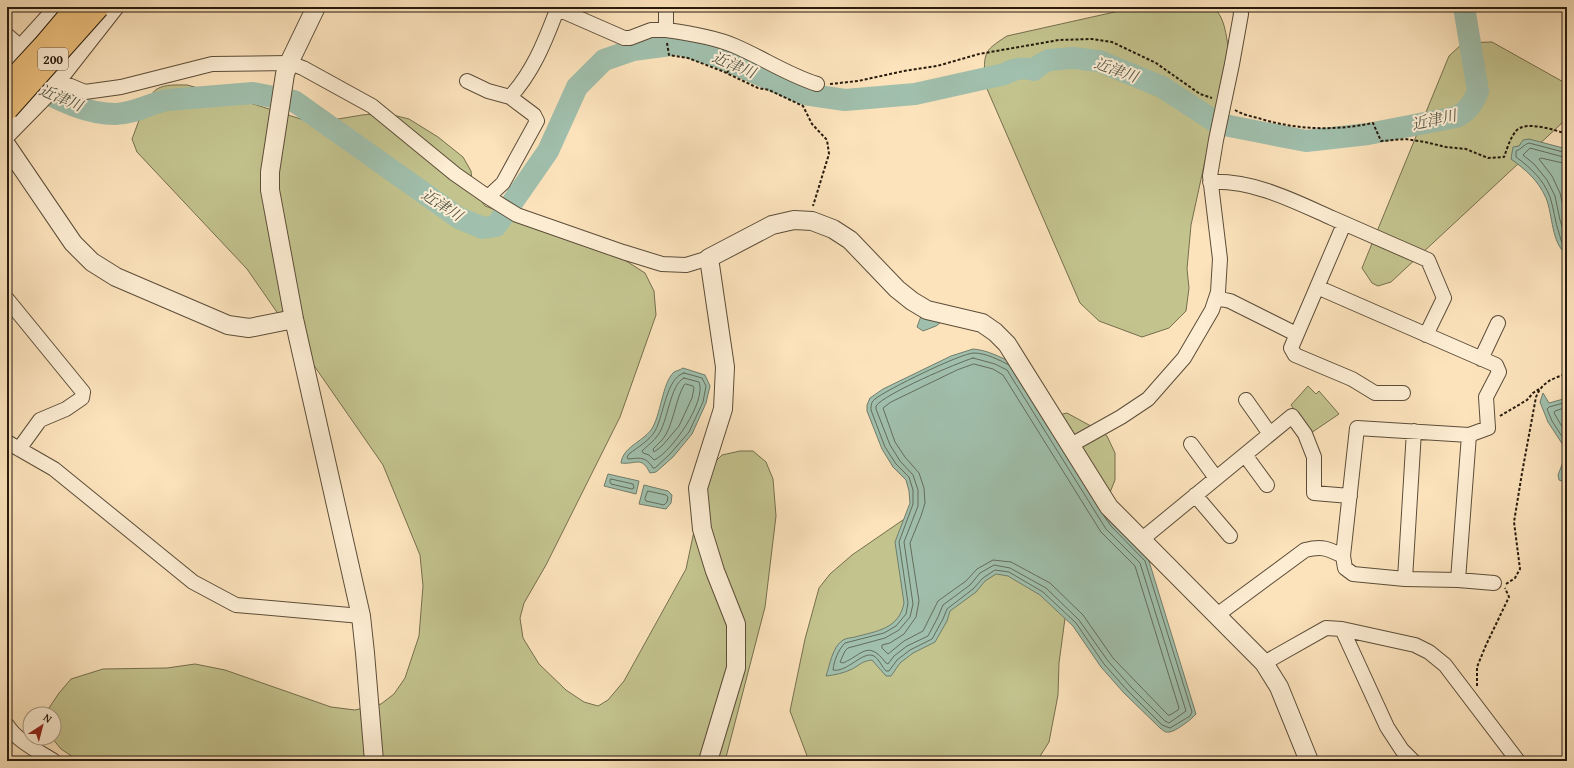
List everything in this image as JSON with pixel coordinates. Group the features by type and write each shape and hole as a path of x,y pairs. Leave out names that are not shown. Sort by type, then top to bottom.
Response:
{"highway":[{"name":"200","path":"7,86 77,7"},
{"name":"200","path":"7,109 98,7"}],"street":[{"path":"7,61 56,7"},
{"path":"7,134 59,82 117,7"},
{"path":"316,7 287,69 281,96 270,172 270,190 294,319 361,616 374,761"},
{"path":"666,7 666,30"},
{"path":"1071,445 1148,400 1184,358 1212,310 1218,292 1220,259 1210,176 1241,14 1240,7"},
{"path":"510,97 540,54 555,15 560,10 624,38 630,38 651,30 666,30 685,32 714,39 735,46 801,79 817,84"},
{"path":"7,35 59,82 85,92 121,87 212,64 287,69 303,68 372,106 455,174 488,198 517,215 662,264 686,265 709,258 772,225 794,220 808,221 834,229 850,240 897,289 927,310 982,323 995,332 1007,344 1109,507 1264,663 1279,687 1294,722 1307,760"},
{"path":"467,81 488,91 510,97 534,115 537,120 503,183 488,198"},
{"path":"7,146 73,243 92,262 116,277 228,324 249,328 294,319"},
{"path":"1210,182 1238,183 1277,194 1428,260 1444,298 1426,335"},
{"path":"1344,224 1291,348 1295,355 1352,379 1376,393 1403,393"},
{"path":"708,761 736,668 736,624 715,571 702,529 698,488 723,409 725,367 709,258"},
{"path":"1317,287 1496,365 1499,372 1486,397 1488,428 1469,435 1414,430 1357,428 1343,556 1345,568 1353,574 1405,580 1458,580 1494,583"},
{"path":"1216,298 1230,301 1296,334"},
{"path":"7,299 83,392 82,398 66,409 40,420 13,446 54,469 193,582 236,605 361,616"},
{"path":"1481,359 1498,323"},
{"path":"1246,400 1270,434"},
{"path":"1141,540 1292,416 1305,434 1314,457 1314,492 1350,496"},
{"path":"1405,580 1414,430"},
{"path":"1458,580 1469,435"},
{"path":"1191,444 1216,478"},
{"path":"1245,455 1267,485"},
{"path":"1196,495 1230,536"},
{"path":"1217,615 1305,550 1318,547 1331,550 1343,556"},
{"path":"1264,663 1326,628 1342,629 1415,646 1429,652 1446,665 1518,761"},
{"path":"1342,629 1386,727 1402,750 1413,761"},
{"path":"7,725 10,731 29,746 54,761"}],"path":[{"path":"817,84 858,81 904,70 937,66 979,54 1059,40 1092,39 1112,42 1156,63 1200,94 1224,102 1238,112 1271,122 1312,129 1350,128 1373,123 1381,141 1404,139 1425,142 1446,148 1466,149 1488,158 1504,157 1516,132 1522,127 1530,125 1567,134"},
{"path":"669,55 688,58 727,73 758,88 769,90 804,106 812,124 827,140 830,154 808,221"},
{"path":"1487,424 1527,400 1544,384 1567,374"},
{"path":"1472,700 1477,692 1477,667 1509,597 1504,585 1515,578 1520,569 1514,522 1526,450 1536,397 1539,389"}],"green space":[{"path":"1137,7 1211,7 1216,10 1222,20 1229,51 1191,225 1187,269 1189,288 1186,311 1169,328 1142,337 1099,321 1080,303 984,82 984,64 986,54 993,46 1007,36"},
{"path":"1492,42 1567,84 1567,116 1562,123 1391,282 1378,286 1372,283 1362,268 1449,56 1463,43"},
{"path":"172,85 187,85 228,96 307,121 385,113 409,119 438,137 463,157 471,171 473,190 485,206 620,257 645,273 654,291 656,315 620,417 546,565 524,603 520,618 523,638 539,664 566,690 584,702 598,706 608,700 624,681 686,569 707,470 722,455 740,451 753,451 766,462 773,479 776,516 765,607 725,761 79,761 59,746 62,746 62,706 50,706 71,679 103,669 167,668 195,664 225,670 331,707 355,710 381,704 394,694 405,678 419,636 423,586 420,555 383,465 247,269 137,152 132,139 149,98 157,89"},
{"path":"1308,386 1316,394 1319,391 1339,414 1311,433 1291,405"},
{"path":"1067,413 1107,436 1115,453 1115,480 1068,596 1059,663 1058,695 1049,742 1037,761 809,761 790,711 805,639 819,588 830,574 852,555 1054,416"}],"water":[{"path":"1529,139 1567,149 1567,255 1562,250 1555,236 1548,205 1543,192 1531,176 1511,159 1513,147 1519,146 1523,140"},
{"path":"921,316 937,320 940,323 923,331 917,327"},
{"path":"973,349 988,352 1013,363 1113,523 1148,558 1196,714 1175,730 1165,732 1124,693 1101,667 1073,626 1040,595 1008,576 996,574 985,581 976,592 950,611 947,621 935,642 913,653 900,663 891,676 886,676 872,660 863,662 846,672 826,676 832,656 839,643 846,639 886,628 897,618 904,603 895,542 910,503 909,491 906,480 893,467 882,449 867,411 867,405 870,398 883,389 951,356"},
{"path":"683,368 705,375 710,386 706,403 692,434 673,457 656,472 650,473 647,467 641,462 621,463 622,457 625,453 651,430 657,417 664,391 670,377 674,372"},
{"path":"1543,393 1549,403 1567,398 1567,483 1559,480 1558,475 1565,457 1565,448 1548,422 1540,402"},
{"path":"608,474 639,481 636,494 604,486"},
{"path":"644,485 668,491 672,495 671,503 666,509 639,504"}],"waterway":[{"name":"近津川","path":"29,85 81,108 115,114 122,114 168,100 253,93 294,101 459,218 483,228 496,226 548,151 577,87 604,60 633,50 678,44 713,55 804,94 845,100 915,94 1005,74 1019,69 1034,70 1049,60 1073,58 1099,61 1162,87 1219,124 1306,141 1368,134 1456,117 1464,112 1475,99 1478,91 1464,7"}]}
